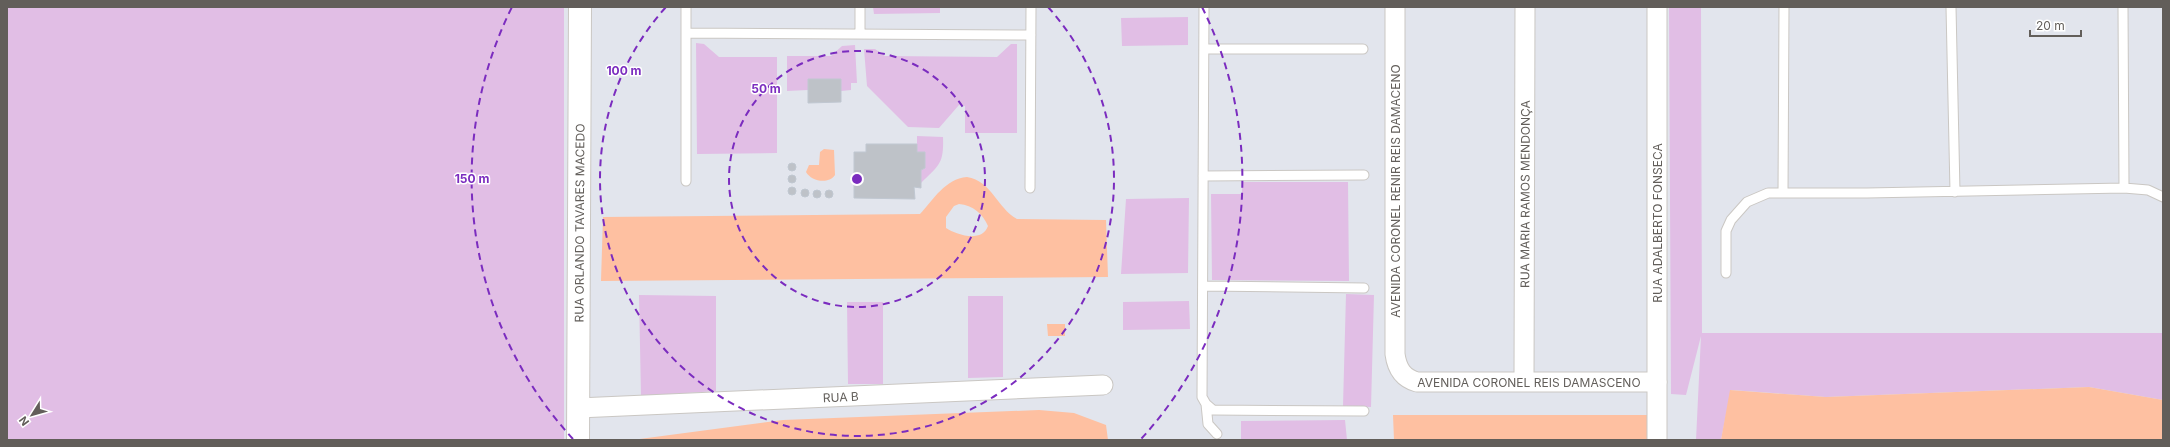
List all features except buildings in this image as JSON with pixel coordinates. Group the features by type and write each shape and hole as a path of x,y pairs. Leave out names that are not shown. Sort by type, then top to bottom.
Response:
{"street":[{"name":"RUA ORLANDO TAVARES MACEDO","path":"578,440 580,7"},
{"name":"AVENIDA CORONEL RENIR REIS DAMACENO","path":"1395,7 1395,354 1396,362 1402,374"},
{"name":"RUA MARIA RAMOS MENDONÇA","path":"1524,381 1525,7"},
{"name":"RUA ADALBERTO FONSECA","path":"1657,7 1657,440"},
{"name":"AVENIDA CORONEL REIS DAMASCENO","path":"1402,374 1417,382 1657,382"},
{"name":"RUA B","path":"578,408 1103,385"}],"lane":[{"path":"686,7 686,181"},
{"path":"860,7 860,34"},
{"path":"1030,188 1031,7"},
{"path":"1204,7 1202,397 1206,404 1213,410 1364,411"},
{"path":"1783,193 1784,7"},
{"path":"1951,7 1955,192"},
{"path":"2123,7 2124,188"},
{"path":"686,33 1031,35"},
{"path":"1204,49 1363,49"},
{"path":"1203,176 1364,176"},
{"path":"1726,273 1726,231 1737,210 1757,196 1768,193 1955,192 2124,188 2148,190 2163,197"},
{"path":"1202,286 1364,288"},
{"path":"1206,404 1208,424 1217,434"}],"shaded area":[{"path":"7,7 564,7 564,440 7,440"},
{"path":"873,7 940,7 940,13 874,14"},
{"path":"1669,7 1701,7 1702,333 2163,333 2163,400 2089,387 1826,397 1731,390 1721,440 1696,440 1701,336 1686,395 1671,394"},
{"path":"1188,17 1188,45 1122,46 1121,18"},
{"path":"696,43 704,44 719,57 777,57 777,153 697,154"},
{"path":"1011,44 1017,44 1017,133 965,133 965,106 959,105 939,128 908,127 867,86 864,49 875,49 885,56 997,57"},
{"path":"855,45 857,83 851,83 851,90 841,91 841,79 808,79 808,90 787,91 787,56 831,56 842,46"},
{"path":"917,136 943,137 943,153 941,159 936,168 921,183 921,170 925,168 925,152 917,152"},
{"path":"824,149 834,150 835,175 828,180 820,181 812,178 806,172 809,165 819,165 820,152"},
{"path":"967,177 983,184 989,189 1004,208 1017,219 1106,220 1108,277 601,281 603,217 920,214 940,191 952,182","holes":["959,204 973,208 980,214 988,226 985,231 975,236 969,236 956,233 946,228 946,217 954,206"]},
{"path":"1242,182 1348,182 1349,281 1212,280 1211,194 1242,194"},
{"path":"1189,198 1188,273 1121,274 1126,199"},
{"path":"1346,294 1374,295 1371,407 1343,406"},
{"path":"639,295 716,296 716,391 641,396"},
{"path":"968,296 1003,296 1003,377 968,378"},
{"path":"1189,301 1190,329 1123,330 1123,302"},
{"path":"847,302 883,302 883,384 848,384"},
{"path":"1047,324 1065,324 1065,336 1048,336"},
{"path":"2089,387 2163,400 2163,440 1721,440 1730,390 1826,397"},
{"path":"1039,410 1074,413 1106,425 1108,440 632,440 783,420"},
{"path":"1393,415 1649,415 1648,440 1394,440"},
{"path":"1345,420 1347,440 1241,440 1241,421"}]}
